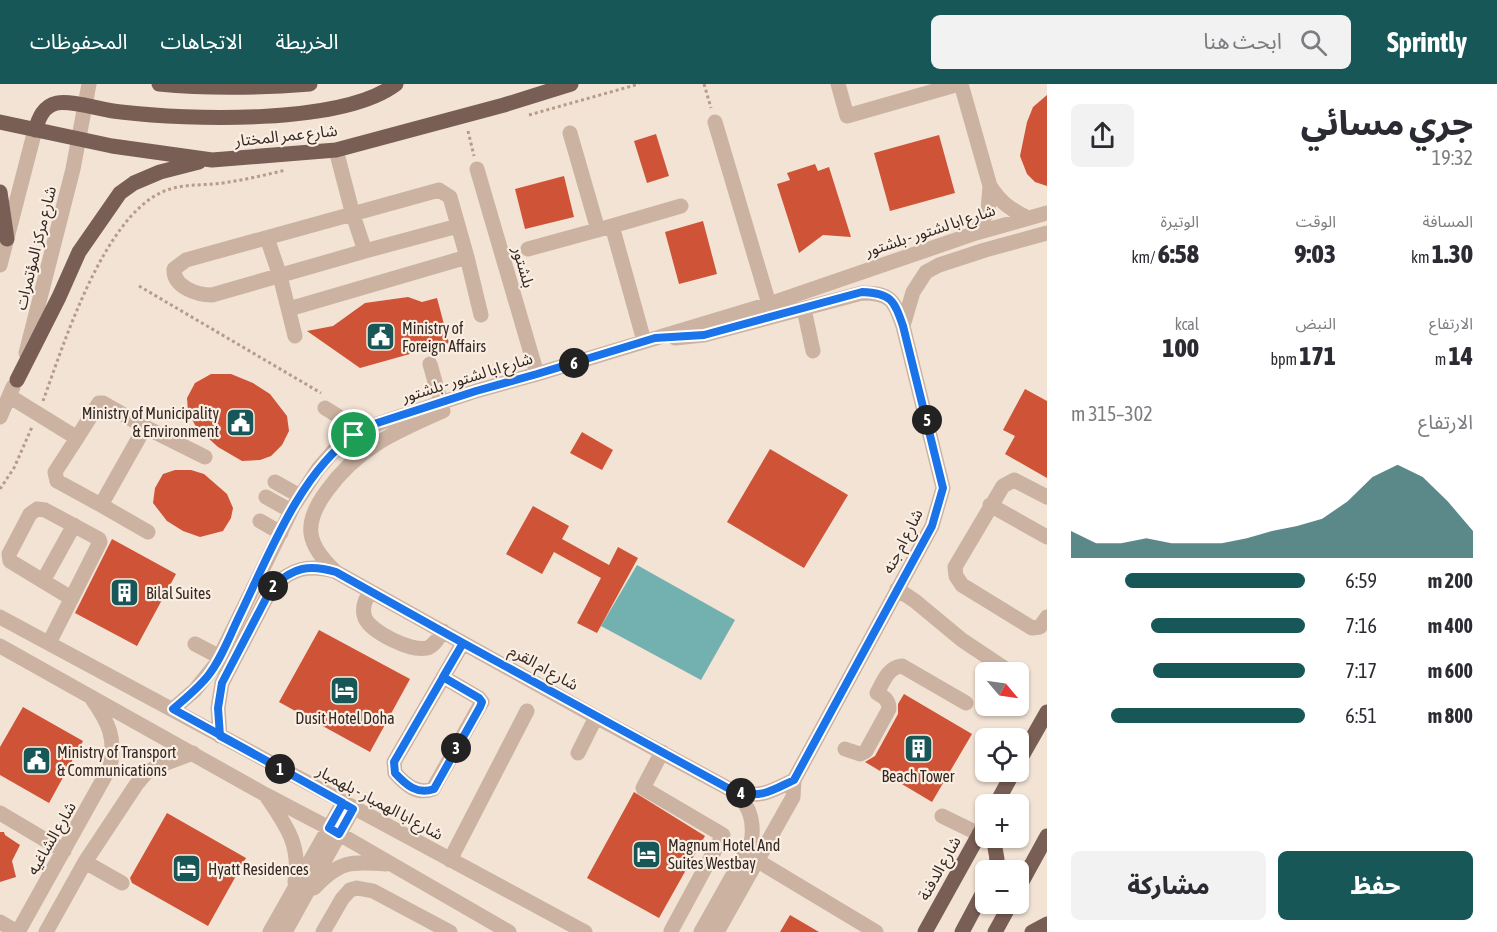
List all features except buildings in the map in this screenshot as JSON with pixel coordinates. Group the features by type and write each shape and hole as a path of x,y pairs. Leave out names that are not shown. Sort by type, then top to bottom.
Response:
{"main road":[{"path":"159,84 254,88 310,84"},
{"path":"35,130 40,115 49,106 59,103 156,115 251,117 317,110 362,102 396,84"},
{"name":"شارع عمر المختار","path":"0,122 78,140 212,160 336,150 504,105 571,84"},
{"path":"17,380 79,252 120,193 134,183 160,172 212,160"},
{"path":"0,192 7,239"},
{"path":"1029,744 1047,712"},
{"path":"1029,869 1047,836"},
{"name":"شارع الدفنة","path":"924,932 975,841"},
{"path":"962,932 975,908"},
{"path":"995,932 1005,914"},
{"path":"1032,932 1047,924"}],"street":[{"name":"شارع مركز المؤتمرات","path":"0,417 17,380 31,338 73,169 89,84"},
{"path":"838,84 847,116 921,89 960,84 990,186 988,210 976,233"},
{"path":"715,122 768,304"},
{"name":"شارع مركز المؤتمرات","path":"0,265 35,130"},
{"path":"570,133 649,339"},
{"path":"336,150 365,251"},
{"name":"بلشتور","path":"477,169 537,374"},
{"path":"990,186 1013,212 1028,218"},
{"path":"458,226 212,295 200,295 178,282 173,276 174,269 186,260 439,190 450,197 467,257 481,315"},
{"path":"528,249 681,206"},
{"name":"شارع ابا لشتور - بلشتور","path":"173,709 206,678 220,657 291,511 318,469 338,446 358,433 374,424 441,402 768,304 976,233 1047,213"},
{"path":"903,326 913,292 926,272 939,265 1047,233"},
{"path":"267,238 280,276 295,336"},
{"path":"289,309 467,257"},
{"name":"شارع ام جنه","path":"649,339 693,337 862,292 881,294 895,304 903,326 943,488 932,526 794,780 793,797 717,932"},
{"path":"804,309 813,351"},
{"path":"429,364 441,402"},
{"name":"شارع ام القرم","path":"336,572 315,549 311,536 310,519 316,505 337,476 359,455 379,441 459,404 476,391"},
{"path":"9,396 77,438"},
{"path":"148,532 57,481 55,472 99,403 103,403 205,457"},
{"path":"322,406 358,433"},
{"path":"101,506 145,427"},
{"path":"1047,497 1014,480 1003,486 955,567 956,576 963,585 1032,628 1040,627 1047,617"},
{"path":"275,483 300,496"},
{"path":"266,497 291,511"},
{"path":"990,505 1047,537"},
{"path":"49,643 100,542 99,539 74,525 37,509 30,514 8,558 71,598"},
{"path":"260,521 280,533"},
{"path":"43,581 74,525"},
{"name":"شارع ام القرم","path":"220,736 218,708 222,683 272,587 281,578 296,571 319,567 336,572 735,792 753,796 763,794 794,780"},
{"path":"897,590 915,601 962,640 995,662"},
{"path":"370,591 364,608 366,618 372,626 391,639 413,648 427,648 434,644 443,631"},
{"name":"شارع ابا الهمبار - بلهمبار","path":"3,616 348,806 585,932"},
{"path":"443,677 482,702 434,789 425,792 412,789 402,780 395,773 394,762 443,677 463,643"},
{"path":"195,644 220,657"},
{"path":"0,646 334,831 508,932"},
{"path":"845,748 860,754 866,751 889,709 887,699 877,693 895,666 902,666 966,703"},
{"name":"شارع الشاغيه","path":"18,932 104,780 113,755 113,743 104,715 89,695"},
{"path":"450,860 527,711"},
{"path":"578,753 596,717"},
{"path":"662,752 643,788 723,835 671,931"},
{"path":"46,932 85,862 136,785 147,772 176,758 193,753"},
{"name":"شارع ام القرم","path":"701,932 751,843 752,820 743,800 735,792"},
{"path":"266,795 291,834 295,847 296,899 285,932"},
{"path":"270,932 296,899 348,806"},
{"path":"0,813 64,851"},
{"path":"942,816 975,826"},
{"path":"758,861 876,932"},
{"path":"85,862 122,883"},
{"path":"296,899 337,867 366,862 392,864"},
{"path":"323,932 342,899 350,890 357,888 373,891 450,932"},
{"path":"0,922 18,932"}],"path":[{"path":"525,116 639,84"},
{"path":"704,84 715,122"},
{"path":"460,116 468,131 477,169"},
{"path":"139,286 322,406"}],"water":[{"path":"637,565 735,620 701,680 601,626"}],"place":[{"name":"Ministry of Foreign Affairs","path":"381,337"},
{"name":"Ministry of Municipality & Environment","path":"240,422"},
{"name":"Bilal Suites","path":"125,593"},
{"name":"Dusit Hotel Doha","path":"345,690"},
{"name":"Beach Tower","path":"918,748"},
{"name":"Ministry of Transport & Communications","path":"36,761"},
{"name":"Magnum Hotel And Suites Westbay","path":"647,854"},
{"name":"Hyatt Residences","path":"187,869"}],"route":[{"path":"354,435 338,446 318,469 293,507 216,664 195,690 173,709 220,736 343,803 329,828 339,834 353,809 343,803 281,769 220,736 218,698 222,683 272,587 281,578 309,567 319,567 336,572 463,643 394,762 395,773 412,789 425,792 434,789 482,702 479,698 443,677 463,643 735,792 753,796 794,780 932,526 943,488 941,472 903,326 895,304 881,294 862,292 704,335 685,338 655,338 476,391 374,424 354,435"}]}
